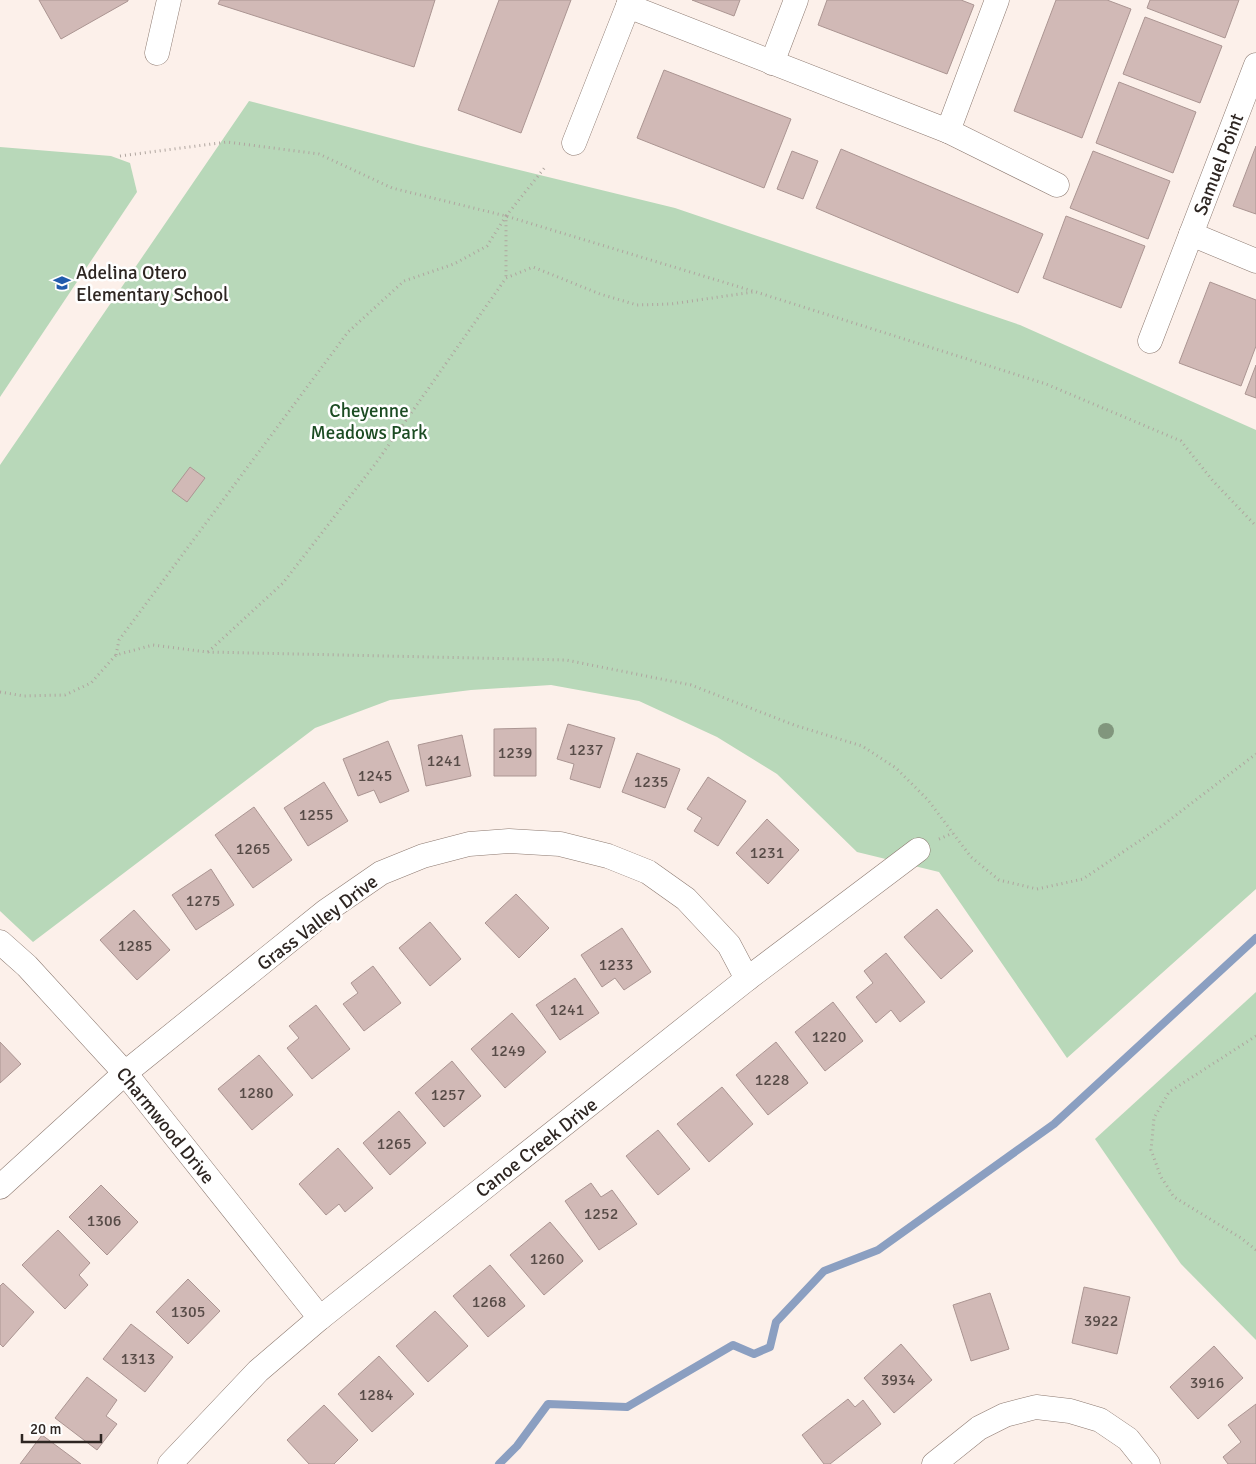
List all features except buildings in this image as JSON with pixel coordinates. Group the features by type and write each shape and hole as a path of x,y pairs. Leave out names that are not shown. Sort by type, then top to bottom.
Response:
{"street":[{"path":"156,53 169,0"},
{"path":"772,62 796,0"},
{"path":"948,132 997,0"},
{"path":"574,142 629,3 948,132 1057,185"},
{"name":"Samuel Point","path":"1150,341 1254,74"},
{"name":"Samuel Point","path":"1191,234 1256,261"},
{"name":"Grass Valley Drive","path":"0,1187 125,1073 326,911 381,873 423,856 469,844 508,841 560,844 608,856 648,872 686,899 729,945 747,979"},
{"name":"Canoe Creek Drive","path":"170,1464 258,1371 320,1318 747,979 918,850"},
{"name":"Charmwood Drive","path":"0,942 26,966 125,1073 320,1318"},
{"path":"934,1464 979,1428 1005,1415 1036,1407 1070,1410 1100,1420 1128,1440 1148,1464"}],"path":[{"path":"120,156 227,142 319,154 392,188 506,216 756,292 1046,384 1181,441 1212,481 1256,526"},
{"path":"0,692 24,696 65,695 91,683 116,655 120,640 348,332 404,281 454,264 487,246 506,216 546,166"},
{"path":"506,216 506,278"},
{"path":"207,652 283,583 376,463 506,278 534,267 600,294 637,305 671,304 756,292"},
{"path":"116,655 153,644 207,652 566,660 691,685 794,724 862,746 896,768 928,800 971,857 1000,880 1037,889 1083,879 1163,825 1256,753"},
{"path":"1256,1036 1169,1092 1154,1118 1151,1150 1160,1177 1174,1197 1241,1238 1256,1250"}],"green space":[{"name":"Cheyenne Meadows Park","path":"249,101 421,146 675,208 1020,325 1256,430 1256,889 1067,1058 939,872 857,852 777,774 717,737 639,701 551,685 471,690 390,700 315,728 33,942 0,911 0,465"},
{"path":"0,147 111,156 130,163 137,192 0,397"},
{"path":"1256,992 1256,1340 1181,1264 1095,1139"}],"waterway":[{"path":"499,1464 517,1446 548,1404 627,1407 733,1345 754,1354 770,1347 776,1322 824,1271 878,1250 1054,1124 1256,938"}],"place":[{"name":"Adelina Otero Elementary School","path":"62,283"}]}
